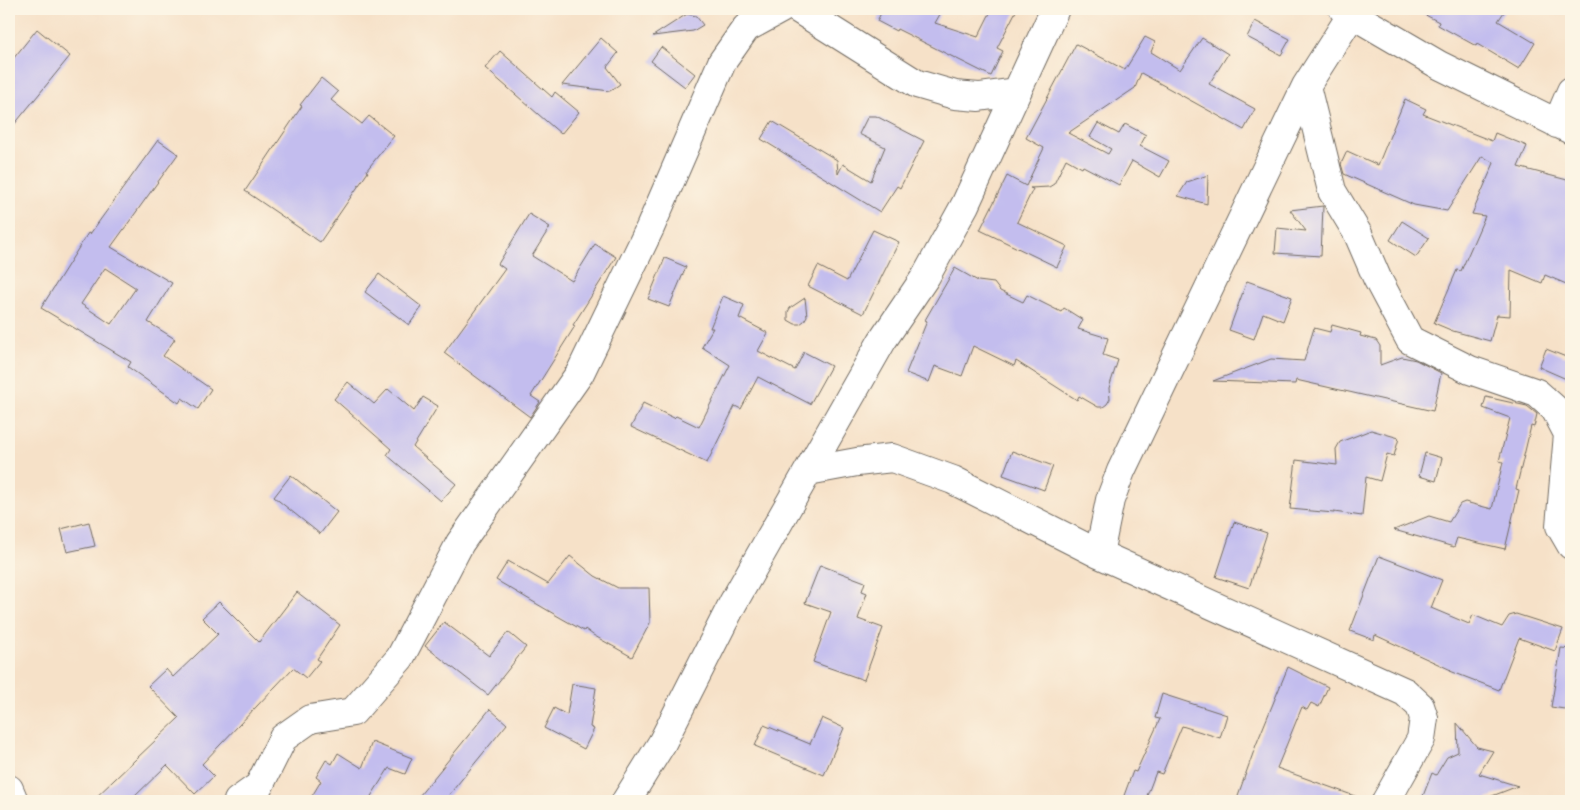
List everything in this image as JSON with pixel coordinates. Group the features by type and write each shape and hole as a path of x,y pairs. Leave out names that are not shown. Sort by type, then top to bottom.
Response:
{"street":[{"path":"238,801 259,786 283,738 310,719 353,712 400,658 460,543 580,372 650,228 722,62 746,28 781,9"},
{"path":"798,9 917,84 955,95 979,96 1016,92"},
{"path":"626,801 662,743 733,603 808,471 882,341 926,276 965,205 1055,9"},
{"path":"1099,554 1110,500 1121,471 1306,86 1347,11 1438,65 1564,126 1571,91"},
{"path":"1306,86 1332,191 1358,234 1377,278 1410,340 1470,370 1537,394 1556,409 1568,434 1560,526 1571,545"},
{"path":"808,471 856,462 892,458 953,480 1099,554 1405,692 1420,706 1424,718 1421,739 1386,801"},
{"path":"9,789 14,801"}],"building":[{"path":"883,9 943,9 935,23 978,37 992,9 1017,9 997,48 1003,51 991,76 877,21"},
{"path":"1414,9 1506,9 1498,21 1535,43 1519,69 1477,44 1476,46 1438,25 1439,22"},
{"path":"687,14 696,16 703,25 693,31 653,36"},
{"path":"1255,21 1290,39 1281,55 1247,37"},
{"path":"37,29 70,56 9,131 9,64"},
{"path":"1145,37 1155,42 1151,52 1180,70 1202,38 1228,54 1209,84 1255,109 1244,130 1141,73 1135,88 1068,133 1108,154 1111,149 1090,137 1098,123 1119,134 1125,124 1146,135 1140,146 1169,161 1160,177 1132,161 1119,185 1066,159 1054,184 1049,187 1030,188 1033,189 1017,222 1067,246 1057,267 980,230 1007,176 1026,186 1044,148 1026,138 1076,44 1125,70"},
{"path":"601,38 618,53 607,67 620,84 610,91 562,85"},
{"path":"661,47 695,74 685,87 651,61"},
{"path":"500,51 552,97 555,92 579,112 561,134 485,68"},
{"path":"321,78 338,92 331,100 362,124 369,116 394,136 366,171 368,172 320,242 245,191 302,106 300,105"},
{"path":"1405,99 1426,109 1423,114 1492,141 1495,133 1527,146 1518,167 1571,181 1571,286 1545,275 1542,283 1511,270 1510,316 1497,315 1490,341 1453,331 1434,323 1457,270 1461,271 1485,216 1472,214 1494,163 1482,156 1447,211 1414,205 1344,174 1341,164 1347,151 1378,165"},
{"path":"868,116 876,116 924,141 900,188 897,186 880,212 761,139 772,121 837,160 838,174 843,164 871,181 885,147 859,134"},
{"path":"158,140 178,154 111,247 172,283 148,322 175,339 163,356 211,389 198,409 182,398 179,403 128,367 131,362 41,308 88,233 90,234","holes":["105,268 136,288 111,324 81,304"]},
{"path":"1208,175 1207,204 1178,196 1187,182"},
{"path":"1323,206 1321,256 1275,253 1277,228 1306,231 1290,210"},
{"path":"529,214 550,227 532,256 572,281 595,244 616,257 531,396 540,402 530,417 444,353 505,269 498,264"},
{"path":"1402,221 1429,238 1416,257 1390,240"},
{"path":"873,230 899,242 863,314 808,286 818,266 847,281"},
{"path":"665,258 686,267 669,307 648,299"},
{"path":"955,268 978,281 994,283 1000,291 1023,302 1027,295 1061,312 1064,308 1083,320 1078,329 1108,338 1103,355 1118,360 1109,388 1110,399 1107,404 1103,407 1098,407 1079,396 1077,400 1016,361 1014,366 973,346 962,376 935,366 929,382 906,373 927,321 925,320"},
{"path":"379,274 422,307 409,325 365,292"},
{"path":"1247,281 1292,297 1283,321 1263,313 1254,339 1229,330"},
{"path":"723,296 744,305 739,318 768,333 758,351 795,370 804,352 831,366 810,404 758,377 741,409 735,406 707,463 631,427 643,403 674,418 676,416 699,427 730,365 702,347 713,328 710,328"},
{"path":"805,298 807,316 800,324 795,324 788,320 788,312 790,308"},
{"path":"1332,325 1361,333 1360,336 1376,340 1380,346 1380,365 1402,357 1416,360 1441,373 1433,411 1296,380 1295,384 1213,381 1271,359 1304,361 1314,328 1330,332"},
{"path":"1546,349 1571,359 1571,381 1539,367"},
{"path":"348,382 374,404 388,389 414,411 423,397 438,406 413,447 456,484 441,501 387,455 391,449 334,399"},
{"path":"1486,397 1527,406 1537,414 1534,427 1531,426 1516,489 1519,490 1505,549 1457,538 1454,547 1394,530 1429,516 1449,522 1460,504 1465,502 1492,509 1503,462 1499,461 1510,418 1483,408"},
{"path":"1371,430 1399,438 1394,456 1387,454 1380,481 1366,477 1362,516 1290,509 1296,460 1337,465 1336,449 1340,442"},
{"path":"1012,451 1053,466 1044,490 1003,475"},
{"path":"1425,453 1442,458 1436,481 1419,476"},
{"path":"291,475 337,512 320,534 274,497"},
{"path":"89,522 95,546 67,552 61,529"},
{"path":"1234,522 1267,533 1249,588 1216,577"},
{"path":"570,556 595,576 618,588 649,588 650,623 632,657 496,580 508,561 548,584"},
{"path":"1379,556 1442,580 1431,608 1469,624 1473,615 1502,627 1509,616 1516,614 1563,629 1555,651 1519,638 1499,690 1450,671 1375,635 1374,640 1350,631"},
{"path":"820,565 865,582 862,591 867,593 858,619 883,628 864,680 813,662 831,612 805,603"},
{"path":"297,592 340,625 317,659 320,661 306,678 293,668 202,764 214,776 195,794 167,765 130,801 92,801 179,718 148,686 166,669 173,677 218,634 202,618 219,602 259,642"},
{"path":"444,622 489,656 508,632 526,647 488,695 425,646"},
{"path":"1561,648 1571,649 1571,710 1551,707"},
{"path":"1288,667 1328,687 1319,707 1311,703 1307,710 1302,707 1277,768 1363,799 1363,801 1236,801 1256,745"},
{"path":"572,684 596,688 590,727 594,729 584,749 544,728 554,708 567,715"},
{"path":"1162,694 1227,715 1220,738 1182,726 1162,774 1156,772 1145,801 1122,801 1133,771 1136,772 1160,719 1155,718"},
{"path":"490,709 507,724 444,801 415,801"},
{"path":"822,718 844,728 824,775 755,746 764,725 810,744"},
{"path":"1457,723 1477,747 1493,751 1479,774 1518,786 1487,798 1486,801 1421,801 1432,773 1436,775 1447,757 1458,752"},
{"path":"372,742 412,758 405,774 389,768 368,801 309,801 321,781 316,777 326,760 332,764 338,753 362,768"}]}
